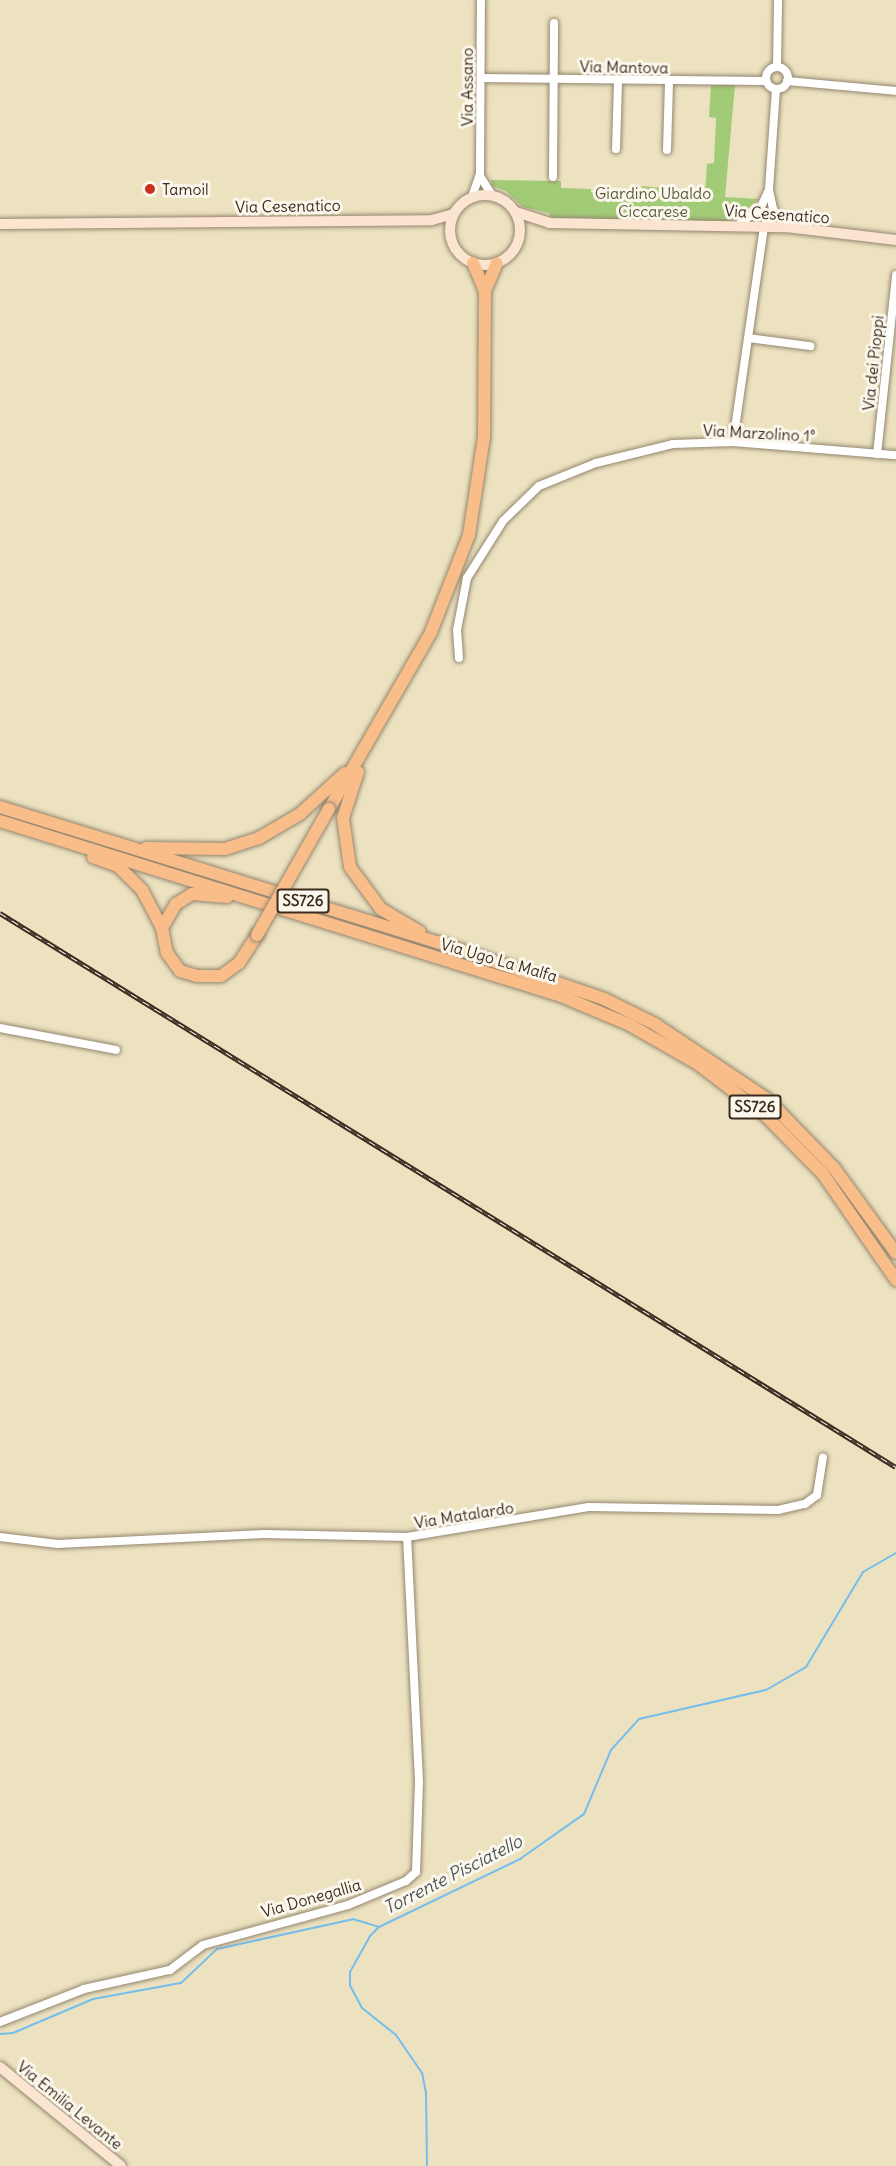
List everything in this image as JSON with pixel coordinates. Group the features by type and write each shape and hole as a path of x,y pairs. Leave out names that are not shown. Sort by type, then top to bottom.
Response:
{"highway":[{"path":"472,263 485,291"},
{"path":"0,821 18,833 118,866 142,890 162,928 168,953 180,971 197,976 221,976 239,963 329,809 365,753 431,632 469,535 484,437 485,291 497,263"},
{"path":"127,847 225,849 259,838 300,814 365,753"},
{"path":"365,753 343,818 350,867 381,909 437,942"},
{"name":"Via Ugo La Malfa","path":"0,807 437,942 604,999 656,1024 767,1099 834,1168 896,1252"},
{"name":"Via Ugo La Malfa","path":"0,821 246,896 399,948 561,996 630,1025 698,1064 765,1114 823,1174 896,1280"},
{"path":"162,928 176,904 192,894 246,896"}],"main road":[{"path":"432,220 450,236 458,252 472,263 497,263 508,257 520,237 516,212 492,195 472,197 453,214 450,236"},
{"name":"Via Cesenatico","path":"516,212 549,223 786,226 896,240"},
{"name":"Via Cesenatico","path":"0,224 432,220 453,214"},
{"name":"Via Cesenatico","path":"520,237 549,223"},
{"name":"Via Emilia Levante","path":"0,2067 121,2166"}],"street":[{"name":"Via Assano","path":"472,197 480,174 481,0"},
{"path":"777,67 778,0"},
{"path":"553,177 554,23"},
{"path":"777,67 785,72 787,81"},
{"path":"776,89 766,81 768,71 777,67"},
{"name":"Via Mantova","path":"481,78 669,82 766,81"},
{"path":"616,149 618,81"},
{"path":"776,89 787,81 896,91"},
{"path":"667,150 669,82"},
{"path":"776,89 769,190 773,209 786,226"},
{"path":"480,174 492,195"},
{"path":"738,225 760,209 769,190"},
{"path":"760,209 764,226"},
{"path":"733,442 764,226 773,209"},
{"name":"Via dei Pioppi","path":"877,454 896,275"},
{"path":"748,338 810,346"},
{"name":"Via Marzolino 1°","path":"459,658 457,630 467,578 503,521 539,486 596,463 664,446 733,442 896,455"},
{"path":"0,1028 116,1050"},
{"name":"Via Matalardo","path":"0,1538 58,1544 264,1534 407,1537 589,1507 778,1510 806,1504 818,1495 823,1457"},
{"name":"Via Donegallia","path":"0,2022 84,1989 170,1970 203,1945 348,1905 406,1881 416,1872 419,1781 407,1537"}],"green space":[{"name":"Giardino Ubaldo Ciccarese","path":"711,85 735,85 725,197 759,199 735,219 723,222 552,218 549,213 523,207 506,191 492,186 491,180 561,181 561,188 591,189 591,192 617,194 618,189 642,190 642,186 705,192 707,164 714,163 716,118 709,117"}],"waterway":[{"name":"Torrente Pisciatello","path":"427,2166 426,2093 422,2073 396,2035 362,2008 350,1985 350,1972 370,1936 379,1927 520,1859 584,1814 611,1750 639,1719 766,1690 806,1667 863,1572 896,1553"},
{"path":"0,2034 13,2033 93,1999 181,1983 217,1949 353,1919 379,1927"}],"railway":[{"path":"0,913 896,1467"}],"place":[{"name":"Tamoil","path":"150,189"}]}
